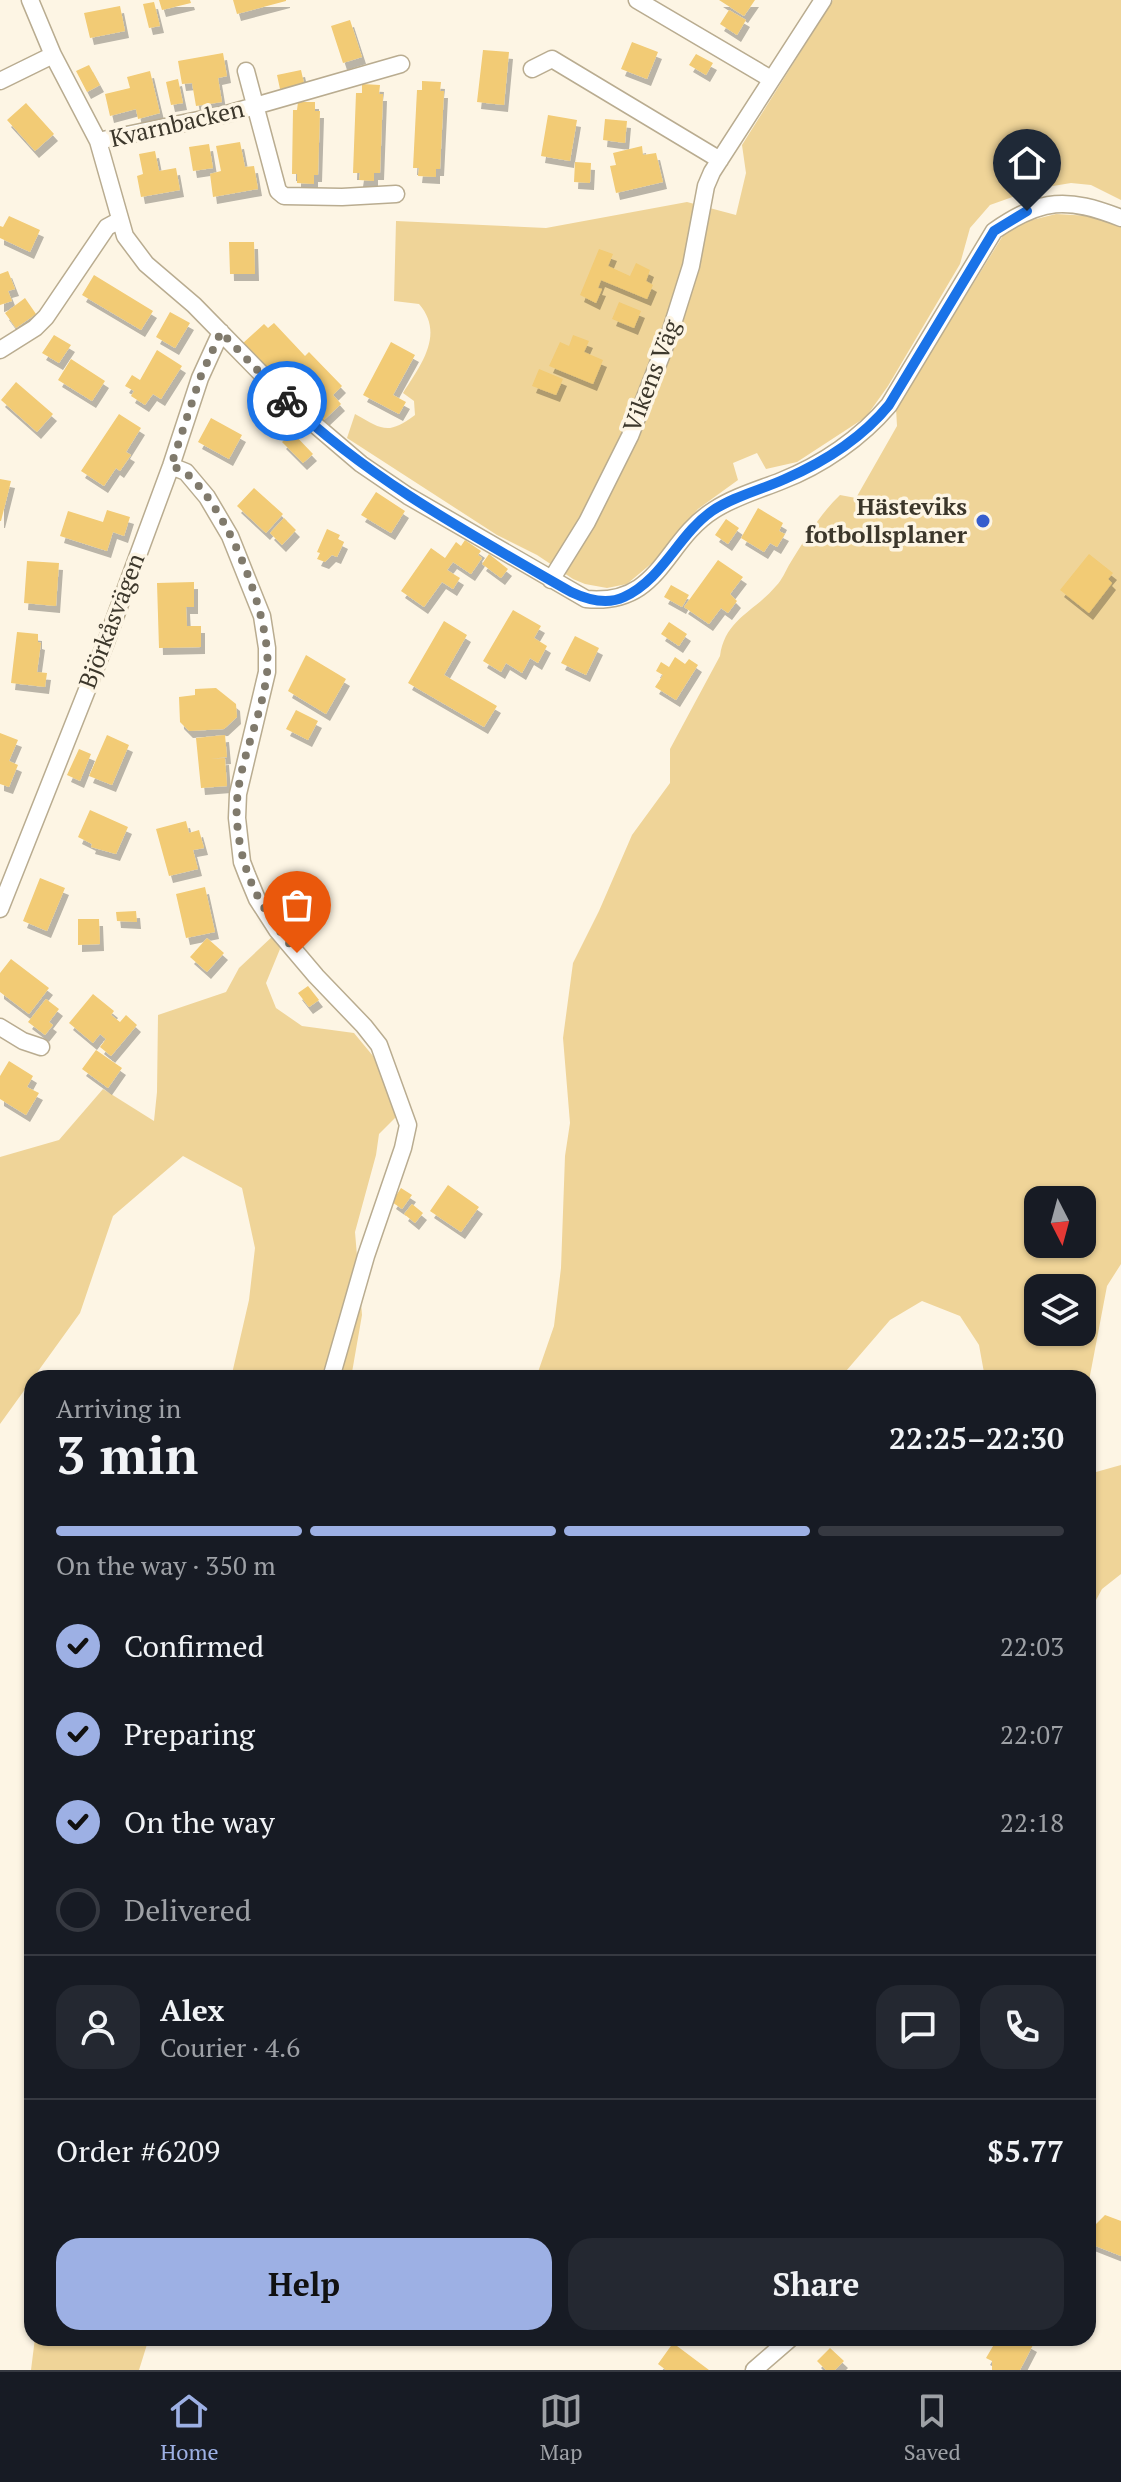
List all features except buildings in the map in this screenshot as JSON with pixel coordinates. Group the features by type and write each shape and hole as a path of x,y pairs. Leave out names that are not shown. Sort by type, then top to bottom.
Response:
{"street":[{"path":"637,0 771,79"},
{"name":"Vikens Väg","path":"551,580 587,522 630,436 670,333 691,266 706,186 823,0"},
{"path":"34,1 53,55 98,141 125,236 146,264 221,332 293,406 361,464 408,496 586,599 620,599 639,589 684,537 712,511 821,462 873,425 889,405 994,231 1036,208 1073,203 1088,205 1121,218"},
{"path":"0,81 53,55"},
{"path":"532,69 552,59 720,160"},
{"name":"Kvarnbacken","path":"98,141 256,106 401,64"},
{"name":"Kvarnbacken","path":"246,71 278,191 284,196 396,194"},
{"path":"0,350 35,328 46,317 107,227 120,220"},
{"name":"Björkåsvägen","path":"0,909 106,642 200,378 221,332"},
{"path":"171,466 186,472 207,497 230,536 262,616 267,672 238,794 239,840 247,875 257,899 277,930 379,1045 408,1125 333,1370"},
{"path":"0,1027 23,1041 41,1047"},
{"path":"754,2370 782,2346"}],"shaded area":[{"path":"833,0 1121,0 1121,200 1091,185 1071,183 1035,189 990,205 970,228 960,264 888,386 866,417 797,462 766,469 757,453 733,463 738,480 698,509 652,563 627,584 607,588 573,579 537,555 497,535 347,438 355,414 385,428 398,426 415,415 414,401 403,393 428,349 430,327 427,315 419,304 394,301 396,221 546,228 687,202 736,215 746,173 742,145"},
{"path":"1056,214 1090,216 1121,227 1121,1264 1107,1286 1096,1344 1096,1274 1024,1274 1024,1346 1096,1346 1091,1370 984,1370 979,1345 960,1316 922,1301 890,1320 847,1370 539,1370 554,1326 561,1268 565,1156 570,1123 563,1038 573,963 632,835 670,783 670,749 720,656 728,633 778,584 812,528 832,503 840,495 856,498 897,426 896,408 1004,234 1020,223"},
{"path":"275,934 280,949 266,983 276,1008 302,1026 354,1033 373,1056 399,1114 379,1134 355,1232 362,1315 352,1370 233,1370 249,1300 255,1248 242,1188 183,1156 113,1216 80,1313 39,1370 24,1370 24,1391 0,1424 0,1157 59,1140 103,1089 154,1121 158,1015 226,992 239,968"},
{"path":"1121,1465 1121,1574 1102,1589 1096,1600 1096,1472"},
{"path":"34,2346 146,2346 139,2370 31,2370"}],"way so far":[{"path":"287,401 221,332 208,356 171,466 186,472 207,497 230,536 262,616 267,672 244,759 237,818 242,862 257,899 297,953"}],"place":[{"name":"Hästeviks fotbollsplaner","path":"983,521"}],"route":[{"path":"287,401 361,464 408,496 571,592 586,599 620,599 639,589 661,568 684,537 712,511 821,462 873,425 911,370 994,231 1027,211"}]}
